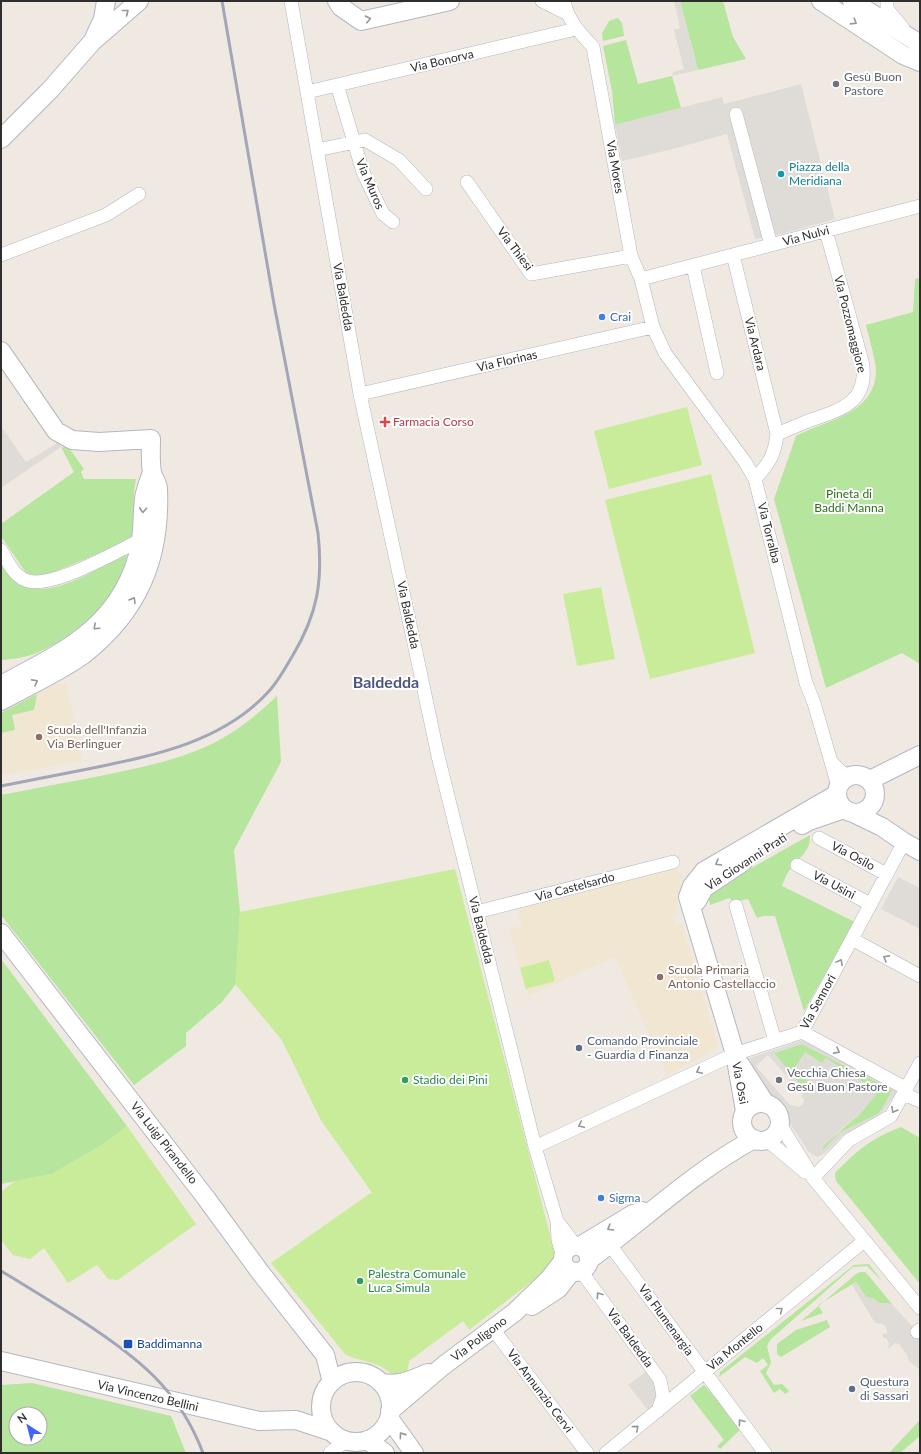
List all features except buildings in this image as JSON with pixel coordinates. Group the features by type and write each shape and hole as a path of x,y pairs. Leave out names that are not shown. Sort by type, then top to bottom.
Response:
{"main road":[{"path":"92,42 103,19 106,1"},
{"path":"1,139 50,90 92,42 139,1"},
{"path":"337,1 341,7 361,21 450,1"},
{"path":"821,1 903,55 920,62"},
{"path":"852,1 919,44"},
{"path":"1,351 56,431 72,440 99,442 151,439 152,472 144,497 141,540 132,574 113,609 87,635 49,660 9,675 1,685"},
{"path":"1,701 82,656 110,632 126,612 144,582 151,558 157,524 158,487 152,472"},
{"path":"844,796 868,810 874,791 920,755"},
{"path":"874,791 893,779 920,766"},
{"path":"844,796 857,775 874,791 877,816 882,827"},
{"path":"844,796 882,827 920,851"},
{"name":"Via Giovanni Prati","path":"692,914 698,897 704,888 810,821 844,796"},
{"name":"Via Ossi","path":"692,914 734,1054 744,1118"},
{"name":"Via Luigi Pirandello","path":"1,933 206,1198 260,1272 325,1356 332,1382"},
{"name":"Via Ossi","path":"734,1054 765,1103"},
{"path":"765,1103 777,1110 780,1124 777,1132 760,1140 746,1133 744,1118 754,1104 765,1103"},
{"name":"Via Poligono","path":"722,1156 744,1118"},
{"name":"Via Poligono","path":"575,1259 610,1245 636,1226 658,1206 722,1156 760,1140"},
{"name":"Via Poligono","path":"390,1414 443,1366 515,1312 549,1279 633,1214 658,1206"},
{"name":"Via Luigi Pirandello","path":"325,1356 358,1372"},
{"name":"Via Vincenzo Bellini","path":"1,1361 264,1422 296,1420 339,1436"},
{"name":"Via Poligono","path":"381,1383 394,1385 406,1383 443,1366"},
{"path":"390,1414 384,1427 377,1435 367,1440 357,1442 339,1436 325,1422 321,1411 322,1399 332,1382 344,1374 358,1372 367,1374 381,1383 387,1391 390,1414 414,1453"},
{"path":"296,1420 322,1399"},
{"path":"367,1440 385,1453"}],"street":[{"name":"Via Baldedda","path":"291,1 360,394 438,756 535,1147 557,1221 575,1259 660,1380 663,1396 658,1411"},
{"name":"Via Mores","path":"542,1 565,7 576,29 593,47 631,256 641,279 653,327"},
{"path":"887,1 887,9 896,21 919,44"},
{"name":"Via Bonorva","path":"307,92 576,29"},
{"name":"Via Muros","path":"337,85 363,172 383,214 393,222"},
{"path":"736,114 771,245"},
{"name":"Via Muros","path":"317,150 365,140 399,160 426,189"},
{"name":"Via Thiesi","path":"467,182 531,274 631,256"},
{"path":"1,255 106,215 139,194"},
{"name":"Via Nulvi","path":"641,279 920,206"},
{"name":"Via Pozzomaggiore","path":"777,434 839,411 853,402 861,387 864,374 862,361 826,231"},
{"name":"Via Ardara","path":"733,255 777,434"},
{"path":"693,266 717,373"},
{"name":"Via Florinas","path":"360,394 653,327"},
{"name":"Via Torralba","path":"653,327 665,353 745,462 755,479 806,683 814,703 832,763 844,796"},
{"path":"755,479 768,465 775,446 777,434"},
{"path":"1,550 16,573 23,579 38,583 61,578 141,540"},
{"name":"Via Osilo","path":"819,838 886,874"},
{"name":"Via Sennori","path":"535,1147 734,1054 802,1032 904,842"},
{"name":"Via Castelsardo","path":"477,912 673,862"},
{"name":"Via Usini","path":"797,865 870,904"},
{"path":"736,906 775,1041"},
{"path":"852,939 920,976"},
{"path":"802,1032 920,1101"},
{"path":"813,1178 849,1140 891,1116 920,1063"},
{"path":"780,1124 813,1178 920,1308"},
{"path":"760,1140 813,1178"},
{"name":"Via Montello","path":"606,1453 864,1241"},
{"name":"Via Flumenargia","path":"610,1245 765,1453"},
{"name":"Via Annunzio Cervi","path":"493,1329 587,1453"},
{"path":"330,1453 339,1436"}],"shaded area":[{"path":"674,1 680,1 698,70 672,76 673,72 684,69 674,30 680,28"},
{"name":"Piazza della Meridiana","path":"801,84 835,219 778,235 755,239 727,134 622,161 615,125 722,97 724,104"},
{"path":"1,426 26,462 59,442 61,447 1,488"},
{"name":"Scuola dell'Infanzia Via Berlinguer","path":"66,683 82,761 1,775 1,713 54,685"},
{"name":"Scuola Primaria Antonio Castellaccio","path":"674,869 682,874 676,914 672,915 675,924 682,924 718,1048 667,1075 615,957 528,996 509,929 522,926 517,910"},
{"path":"898,877 920,888 920,929 881,909"},
{"path":"803,1040 896,1089 896,1094 878,1118 842,1136 825,1153 817,1157 808,1151 754,1068 750,1058","holes":["802,1044 892,1090 881,1111 876,1115 839,1133 824,1149 822,1147 855,1117 857,1118 878,1092 826,1058 822,1063 805,1052 793,1070 809,1082 804,1089 774,1053","768,1055 803,1095 801,1096 804,1099 803,1104 799,1107 790,1105 756,1066"]},
{"path":"856,1282 866,1297 874,1299 879,1303 892,1304 920,1335 920,1370 909,1361 907,1355 899,1344 895,1343 888,1349 889,1343 886,1338 883,1338 883,1334 887,1333 886,1326 875,1323 852,1285"},
{"path":"647,1371 657,1389 657,1400 648,1410 628,1385"}],"green space":[{"path":"680,1 723,1 733,37 746,59 698,70"},
{"path":"618,18 622,23 624,36 603,41 602,33 609,21"},
{"path":"626,40 638,84 672,76 681,108 615,125 612,91 603,46"},
{"name":"Pineta di Baddi Manna","path":"920,278 920,664 902,653 826,688 774,499 796,436 846,414 857,407 866,398 873,387 876,369 866,325 913,312 915,279"},
{"path":"687,407 702,465 609,489 594,431"},
{"path":"61,447 69,448 84,469 81,472 84,479 136,479 134,491 133,535 131,540 42,577 26,573 1,536 1,524 74,472"},
{"path":"711,474 755,653 650,679 605,500"},
{"path":"127,552 125,568 118,583 110,596 87,620 74,631 47,648 34,654 1,660 1,563 20,583 28,587 40,589 66,584 92,572"},
{"path":"601,587 615,659 577,666 563,594"},
{"path":"37,694 34,710 12,715 15,730 1,733 1,713"},
{"path":"277,696 281,762 234,850 240,912 236,982 248,958 448,1300 321,1120 282,1040 236,984 222,1002 186,1033 186,1046 134,1085 1,915 1,795 139,768 190,753 203,748 233,732 251,719"},
{"path":"810,835 810,841 806,850 788,873 782,886 855,922 804,1011 775,916 763,916 757,918 748,899 734,902 729,898 710,905 709,899 714,889"},
{"name":"Stadio dei Pini","path":"455,869 557,1262 469,1330 463,1321 409,1361 407,1374 393,1376 388,1371 376,1364 345,1354 271,1263 372,1192 321,1120 282,1040 235,984 240,912"},
{"path":"1,959 127,1126 107,1142 52,1174 1,1184"},
{"path":"549,960 555,981 526,989 520,968"},
{"path":"802,1044 893,1090 881,1111 876,1115 839,1133 824,1150 822,1147 856,1117 857,1118 826,1058 804,1089 774,1053"},
{"path":"127,1126 196,1224 118,1280 108,1279 97,1265 68,1283 44,1248 30,1259 13,1255 1,1240 1,1192 15,1181 52,1174 107,1142"},
{"path":"901,1127 920,1138 920,1284 836,1181 835,1173 865,1146 890,1131"},
{"path":"869,1264 882,1281 867,1266 853,1267 771,1339 767,1346 771,1363 766,1373 774,1385 782,1384 789,1391 785,1394 780,1389 774,1393 760,1371 768,1365 763,1358 757,1363 745,1357 719,1377 720,1372 854,1265"},
{"path":"865,1272 892,1304 879,1303 874,1299 866,1297 856,1282 824,1301 856,1274"},
{"path":"819,1306 823,1313 801,1321"},
{"path":"827,1320 830,1327 781,1357 777,1354 777,1344 796,1330"},
{"path":"32,1383 171,1416 186,1453 1,1453 1,1385"},
{"path":"704,1385 742,1428 720,1449 717,1446 724,1440 690,1396"},
{"path":"920,1420 920,1436 900,1453 889,1453"}],"railway":[{"path":"1,786 141,758 211,734 232,722 252,707 270,690 285,669 308,625 317,596 320,566 318,533 274,304 222,1"},
{"path":"1,1271 102,1334 154,1376 182,1410 203,1453"}],"place":[{"name":"Gesù Buon Pastore","path":"836,84"},
{"name":"Piazza della Meridiana","path":"781,174"},
{"name":"Crai","path":"602,317"},
{"name":"Farmacia Corso","path":"385,422"},
{"name":"Scuola dell'Infanzia Via Berlinguer","path":"39,737"},
{"name":"Scuola Primaria Antonio Castellaccio","path":"660,977"},
{"name":"Comando Provinciale - Guardia d Finanza","path":"579,1048"},
{"name":"Stadio dei Pini","path":"405,1080"},
{"name":"Vecchia Chiesa Gesù Buon Pastore","path":"779,1080"},
{"name":"Sigma","path":"601,1198"},
{"name":"Palestra Comunale Luca Simula","path":"360,1281"},
{"name":"Baddimanna","path":"128,1344"},
{"name":"Questura di Sassari","path":"852,1389"}],"district":[{"name":"Baldedda","path":"386,682"}]}
